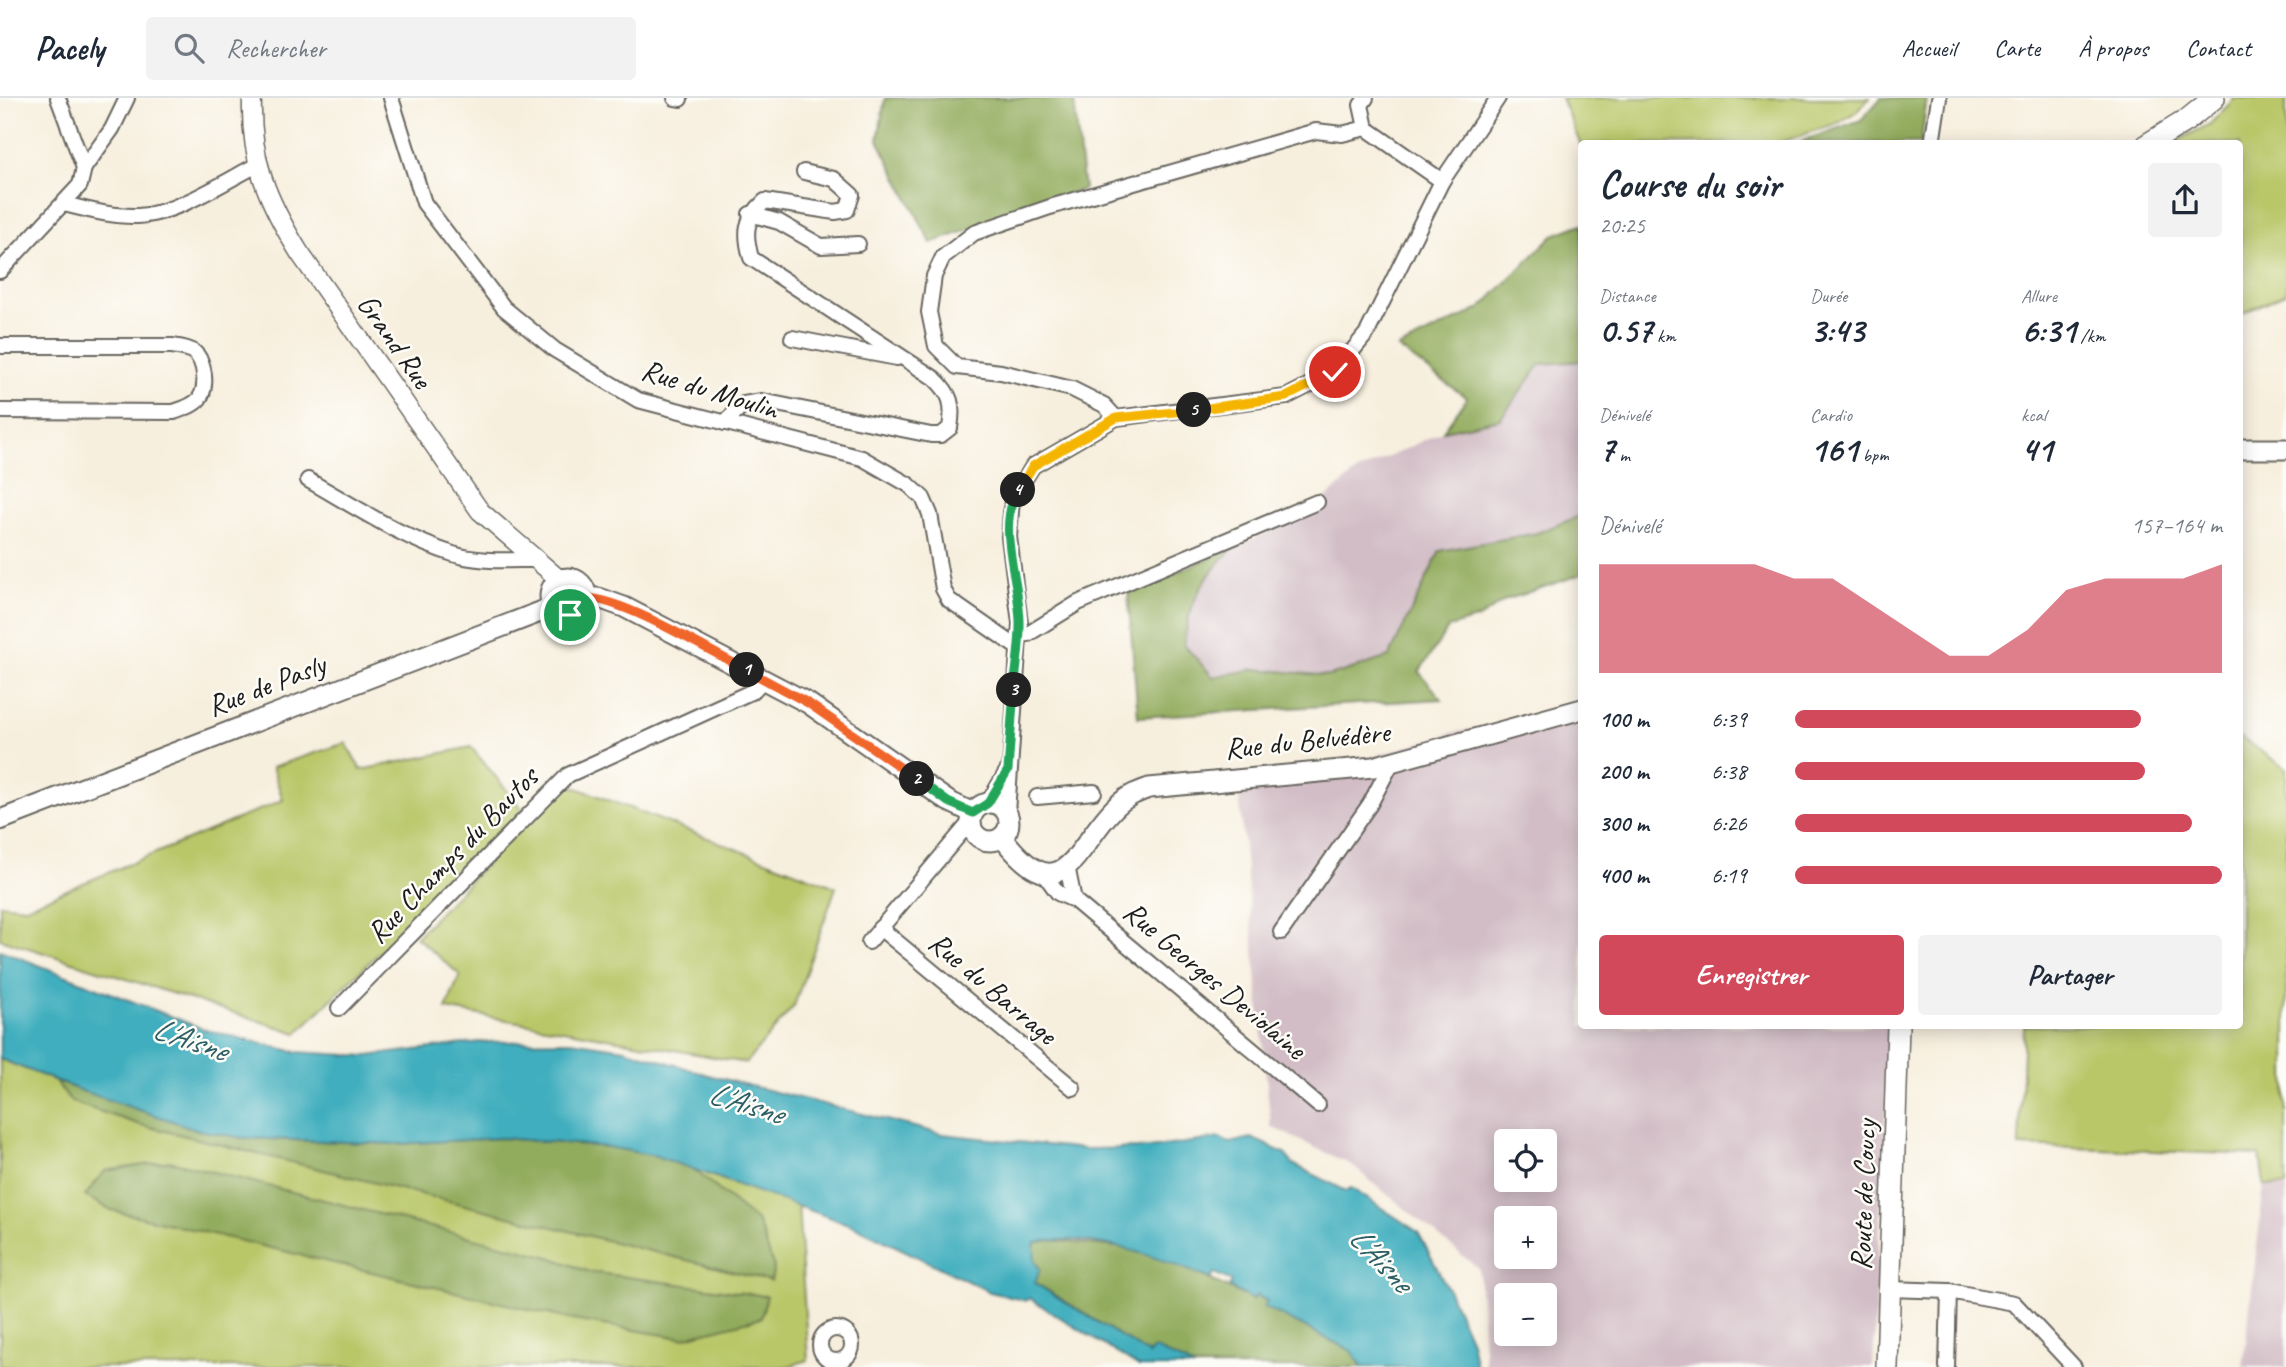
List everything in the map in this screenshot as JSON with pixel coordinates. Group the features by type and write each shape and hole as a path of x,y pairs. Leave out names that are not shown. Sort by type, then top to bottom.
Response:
{"main road":[{"path":"2154,140 2187,120 2214,98"},
{"path":"2243,449 2286,449"},
{"path":"560,580 579,581 586,598 581,609 570,615 553,607 550,595 560,580"},
{"path":"586,598 599,598 624,607 808,703 948,802 977,812 999,805 1007,813 1008,828 1002,837 988,841 981,839 972,828 977,812"},
{"name":"Rue de Pasly","path":"0,820 553,607"},
{"name":"Rue du Belvédère","path":"1067,866 1081,855 1118,804 1149,788 1265,775 1348,771 1391,764 1578,710"},
{"name":"Rue Georges Deviolaine","path":"1002,837 1030,867 1042,871"},
{"path":"1042,871 1052,872 1067,866"},
{"name":"Route de Coucy","path":"1887,1367 1898,1029"}],"street":[{"path":"58,98 83,169"},
{"path":"0,271 80,184 83,169 112,129 127,98"},
{"name":"Grand Rue","path":"252,98 251,134 257,165 273,211 299,252 480,511 560,580"},
{"name":"Rue du Moulin","path":"391,98 424,204 505,308 555,350 638,400 862,458 909,485 923,498 930,514 943,589 949,600 1018,641"},
{"path":"1366,98 1361,105 1366,128 1442,181"},
{"path":"1007,813 1011,785 1008,770 1018,641 1009,537 1012,499 1033,466 1116,418 1286,397 1335,372 1367,332 1442,181 1497,98"},
{"path":"1933,140 1939,98"},
{"path":"1116,418 1104,405 1072,389 1001,372 957,367 936,346 929,312 934,276 943,257 974,233 1050,207 1316,131 1342,134 1366,128"},
{"path":"64,204 98,213 139,216 164,211 257,165"},
{"path":"724,423 744,404 762,401 931,435 941,435 950,428 953,403 947,391 934,378 751,258 746,240 750,214 765,201 835,212 847,210 852,195 834,179 804,172"},
{"path":"750,214 779,222 821,246 858,244"},
{"path":"792,338 908,361"},
{"path":"0,346 172,346 192,350 201,360 204,388 199,398 174,412 0,411"},
{"path":"308,480 376,518 454,554 484,559 534,560"},
{"path":"1018,641 1078,603 1317,502"},
{"name":"Rue Champs du Bautos","path":"339,1008 552,788 568,775 753,691 764,679"},
{"path":"1281,932 1370,804 1391,764"},
{"path":"869,942 977,812 1008,770"},
{"path":"1037,797 1094,792"},
{"path":"1067,866 1074,900"},
{"name":"Rue Georges Deviolaine","path":"1042,871 1058,893 1074,900 1318,1105"},
{"name":"Rue du Barrage","path":"880,928 1073,1088"},
{"path":"1889,1289 1949,1291 2014,1303 2074,1367"},
{"path":"1948,1367 1949,1291"}],"shaded area":[{"path":"1578,361 1578,517 1537,533 1440,551 1389,657 1330,676 1256,669 1213,677 1184,645 1191,605 1212,569 1234,547 1304,517 1355,473 1443,431 1500,419 1540,364"},
{"path":"1578,710 1578,1029 1890,1029 1873,1367 1485,1367 1479,1269 1350,1164 1271,1127 1239,797 1455,732"},
{"path":"2264,1185 2286,1186 2286,1367 2243,1367"}],"green space":[{"path":"885,98 1080,98 1074,101 1084,189 931,243 878,140"},
{"path":"1561,98 1870,98 1840,122 1788,140 1579,140"},
{"path":"1881,98 1927,98 1921,140 1805,140 1861,120"},
{"path":"2235,98 2286,98 2286,293 2243,314 2243,140 2179,140 2210,124"},
{"path":"1578,226 1578,361 1541,364 1500,419 1443,431 1467,398 1398,348 1481,308 1553,235"},
{"path":"1578,517 1578,575 1506,600 1479,618 1449,627 1419,672 1442,699 1138,717 1128,594 1234,547 1205,580 1199,591 1190,615 1184,645 1213,677 1256,669 1330,676 1389,657 1440,551 1537,533"},
{"path":"2243,739 2286,768 2286,1186 2264,1185 2260,1155 2019,1146 2024,1029 2243,1029"},
{"path":"346,743 361,770 471,747 524,811 297,1033 0,939 0,904 26,907 283,800 272,767"},
{"path":"564,783 836,887 794,1006 746,1063 446,1009 460,975 416,937"},
{"path":"0,1059 82,1091 663,1157 798,1205 808,1360 786,1367 0,1367"},
{"path":"55,1081 199,1130 243,1138 396,1144 501,1138 608,1147 663,1157 687,1164 758,1222 774,1267 771,1281 141,1125 71,1102"},
{"path":"170,1161 550,1257 590,1272 767,1296 761,1318 682,1338 573,1320 111,1210 85,1196 105,1171"},
{"path":"1049,1240 1126,1248 1180,1265 1253,1300 1256,1295 1268,1301 1265,1307 1350,1350 1363,1367 1194,1367 1149,1354 1034,1282 1034,1243"}],"water":[{"name":"L'Aisne","path":"0,950 206,1030 296,1052 367,1056 480,1042 571,1041 625,1049 708,1075 942,1134 1085,1149 1149,1148 1220,1138 1229,1143 1252,1138 1284,1153 1293,1164 1346,1191 1351,1188 1418,1232 1471,1341 1476,1367 1363,1367 1350,1350 1264,1307 1267,1301 1256,1295 1253,1300 1229,1287 1232,1281 1214,1273 1211,1279 1147,1255 1100,1243 1055,1240 1034,1243 1035,1262 1040,1269 1035,1283 1149,1354 1154,1348 1194,1367 1139,1367 1029,1298 1026,1301 990,1292 854,1226 656,1156 608,1147 501,1138 396,1144 243,1138 199,1130 82,1091 0,1059"}],"route":[{"path":"570,615 581,609 586,598 599,598 624,607 808,703 948,802 973,813 988,803 1002,785 1008,770 1020,623 1009,537 1012,499 1033,466 1074,439 1116,418 1286,397 1335,372"}]}
